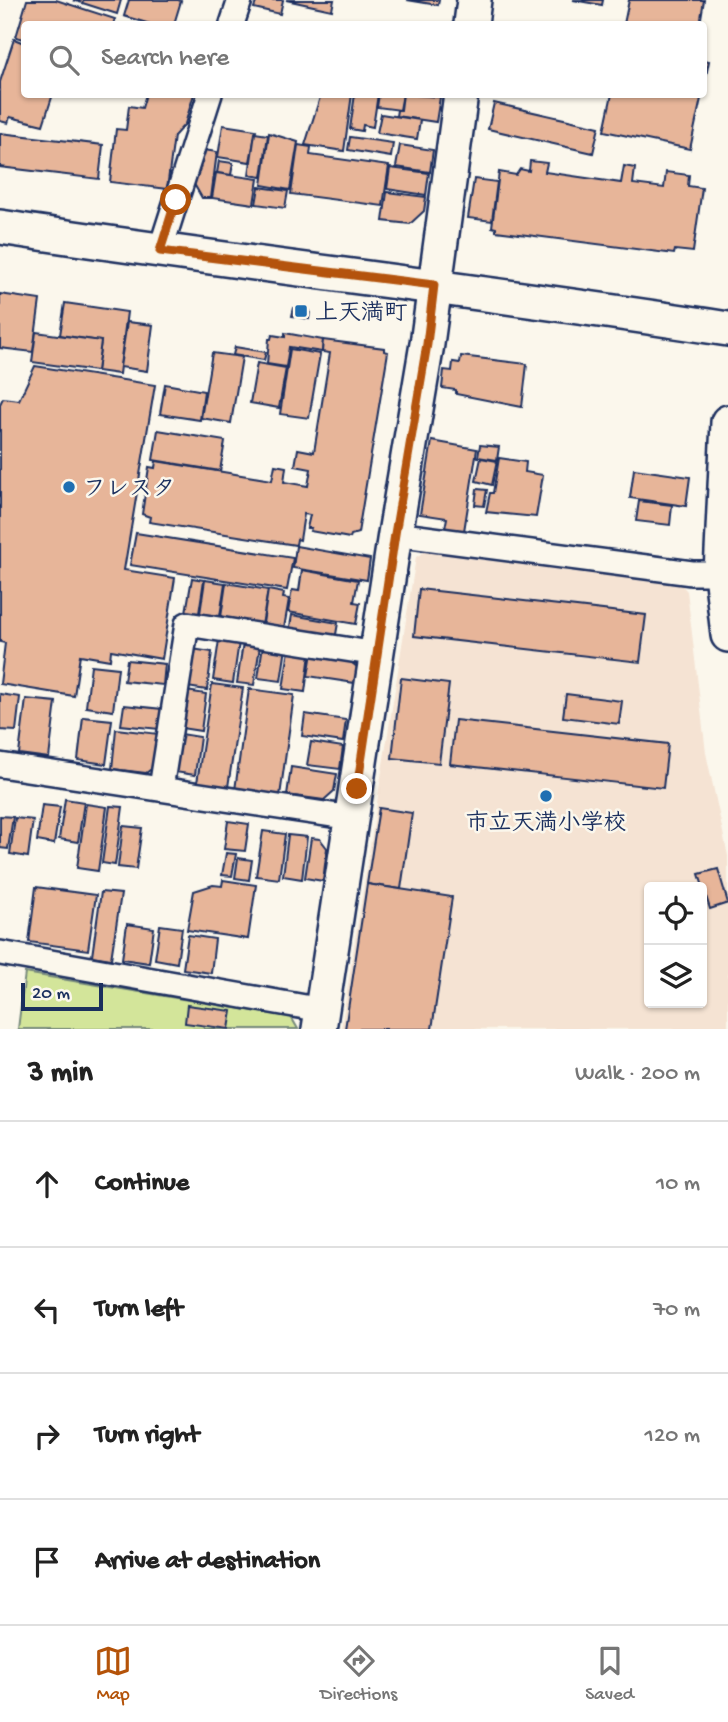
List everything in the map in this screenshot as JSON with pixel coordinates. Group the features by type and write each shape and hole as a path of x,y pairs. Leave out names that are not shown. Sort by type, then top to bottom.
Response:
{"street":[{"path":"233,21 240,0"},
{"path":"471,21 474,0"},
{"path":"160,251 209,98"},
{"path":"0,953 321,1019 395,534 427,344 460,98"},
{"path":"0,227 160,251 434,285 728,329"},
{"path":"728,422 721,573 728,635"},
{"path":"395,534 692,573 721,573"},
{"path":"161,788 187,624 377,654"},
{"path":"0,765 352,818"}],"shaded area":[{"name":"市立天満小学校","path":"429,549 677,580 687,591 706,753 728,856 728,1029 341,1029 416,557"}],"green space":[{"path":"25,973 291,1017 298,1029 18,1029"}],"building":[{"path":"27,0 56,0 115,19 21,21 21,38 16,37"},
{"path":"73,0 121,0 117,14"},
{"path":"129,0 181,1 175,21 140,21 124,16"},
{"path":"257,0 283,0 280,14 254,8"},
{"path":"286,0 334,0 332,10"},
{"path":"407,0 439,0 438,5"},
{"path":"573,0 603,0 602,5"},
{"path":"629,0 704,0 700,21 625,21"},
{"path":"14,39 21,42 21,98 52,98 43,125 10,117 8,123 0,121 0,82"},
{"path":"145,98 193,98 185,124 174,136 167,189 110,182 116,129 126,130 129,106 142,108"},
{"path":"320,98 351,98 344,151 305,145"},
{"path":"354,98 377,98 373,127 363,125 362,131 350,129"},
{"path":"378,98 402,98 400,110 377,107"},
{"path":"402,98 440,98 436,122 396,116 397,110 401,110"},
{"path":"611,98 701,98 690,149 604,131"},
{"path":"494,103 599,127 593,153 488,129"},
{"path":"381,114 420,120 417,139 377,133"},
{"path":"223,125 256,130 250,162 218,157"},
{"path":"0,133 103,145 99,179 0,167"},
{"path":"255,133 268,135 262,177 249,175"},
{"path":"269,133 298,142 290,190 262,185"},
{"path":"350,137 393,143 391,157 348,150"},
{"path":"298,145 311,147 310,155 389,166 383,206 291,194"},
{"path":"400,145 433,150 430,172 396,167"},
{"path":"204,150 217,152 211,198 202,198 194,184"},
{"path":"219,161 233,163 231,175 217,173"},
{"path":"530,161 547,163 545,172 621,183 624,166 635,168 633,184 664,188 666,172 689,175 688,186 702,188 693,252 675,250 674,254 496,231 496,228 492,227 499,172 516,175 520,169 529,171"},
{"path":"390,168 429,173 426,195 387,189"},
{"path":"216,173 258,179 254,204 212,198"},
{"path":"474,179 497,182 492,221 468,218"},
{"path":"259,187 288,191 285,208 256,204"},
{"path":"387,192 426,197 424,211 410,224 383,221"},
{"path":"0,294 40,300 33,352 0,348"},
{"path":"65,303 127,312 119,374 97,371 101,341 60,335"},
{"path":"294,308 310,311 309,319 292,316"},
{"path":"127,322 153,325 147,371 120,367"},
{"path":"36,332 101,341 97,371 32,362"},
{"path":"285,333 323,340 322,352 289,347 286,367 267,364 269,339 272,335 285,337"},
{"path":"323,340 384,348 384,351 388,352 358,533 350,538 310,531 311,528 307,528 310,515 304,514 300,540 297,539 296,545 149,522 150,517 142,514 149,467 155,468 156,461 272,480 275,465 286,467 284,482 308,486 311,469 295,466 298,449 314,452 330,353 322,352"},
{"path":"235,347 266,352 264,360 233,355"},
{"path":"290,349 320,354 309,418 280,414"},
{"path":"212,353 242,357 231,423 201,418"},
{"path":"461,356 527,364 522,407 456,394 456,390 442,388 444,370 452,371 453,362 460,363"},
{"path":"257,363 286,368 279,408 250,403"},
{"name":"フレスタ","path":"35,366 155,385 124,570 175,578 162,659 111,650 110,660 80,655 74,696 0,684 5,643 0,642 0,404 3,398 19,400"},
{"path":"165,384 204,391 200,420 160,414"},
{"path":"158,430 225,441 220,471 153,460"},
{"path":"432,441 477,449 464,531 445,528 447,518 420,514"},
{"path":"480,445 499,447 497,460 478,457"},
{"path":"481,458 497,461 492,485 476,481"},
{"path":"499,458 526,462 525,472 543,475 536,517 486,512 490,493 493,493"},
{"path":"634,469 690,477 686,506 630,498"},
{"path":"477,489 487,490 484,506 475,505"},
{"path":"639,501 672,505 670,525 636,521"},
{"path":"136,533 293,558 287,590 130,565"},
{"path":"296,546 370,559 367,580 293,568"},
{"path":"302,570 358,580 354,602 360,603 356,624 288,612 292,590 299,591"},
{"path":"192,578 204,580 198,620 185,618"},
{"path":"205,580 225,583 219,623 199,620"},
{"path":"226,583 268,590 261,631 220,624"},
{"path":"419,589 646,615 640,662 414,636"},
{"path":"268,590 284,593 283,598 289,599 283,634 262,630"},
{"path":"292,615 338,623 335,640 289,632"},
{"path":"219,640 239,642 233,683 213,680"},
{"path":"243,643 260,646 254,685 237,683"},
{"path":"263,645 286,648 281,681 258,678"},
{"path":"192,649 212,652 207,690 187,687"},
{"path":"289,650 310,654 305,692 283,689"},
{"path":"312,653 347,659 357,667 355,683 308,676"},
{"path":"127,660 165,664 163,685 124,681"},
{"path":"91,665 118,668 113,711 86,707"},
{"path":"401,678 449,684 439,763 392,758"},
{"path":"212,684 243,688 228,787 197,783"},
{"path":"249,689 294,695 280,796 235,790"},
{"path":"186,691 206,694 201,731 181,728"},
{"path":"0,694 20,697 16,731 0,730"},
{"path":"566,694 622,701 619,724 563,717"},
{"path":"26,699 56,702 49,758 19,754"},
{"path":"124,705 162,709 159,729 121,725"},
{"path":"305,714 346,720 343,742 302,736"},
{"path":"83,717 112,720 106,764 78,760"},
{"path":"455,720 668,744 663,788 450,764"},
{"path":"116,729 159,734 154,767 146,773 112,769"},
{"path":"181,734 200,737 195,775 175,772"},
{"path":"311,742 343,747 340,769 307,765"},
{"path":"291,767 337,774 334,791 324,800 287,795"},
{"path":"65,799 84,802 78,842 59,839"},
{"path":"86,804 107,807 98,871 77,868"},
{"path":"42,805 60,807 54,844 37,841"},
{"path":"110,806 123,807 115,865 102,863"},
{"path":"379,808 412,813 401,889 367,884"},
{"path":"0,816 13,817 8,849 0,848"},
{"path":"15,818 33,820 28,857 10,854"},
{"path":"228,821 249,824 245,851 224,849"},
{"path":"123,826 142,828 136,869 118,867"},
{"path":"263,831 285,834 279,879 256,876"},
{"path":"288,835 307,837 302,879 283,876"},
{"path":"311,838 320,839 327,848 323,881 305,878"},
{"path":"226,853 236,854 232,876 222,875"},
{"path":"238,858 252,860 249,880 235,878"},
{"path":"718,869 728,903 710,909 707,882 702,882 699,874"},
{"path":"223,880 256,885 248,939 187,930 194,891 213,885 222,886"},
{"path":"367,884 452,897 432,1029 345,1029"},
{"path":"36,887 96,895 88,950 29,942"},
{"path":"101,892 121,894 111,959 92,956"},
{"path":"127,924 154,928 149,963 122,959"},
{"path":"160,925 182,928 177,963 155,959"},
{"path":"188,935 215,939 211,973 183,969"},
{"path":"187,1005 232,1011 229,1029 185,1023"}],"place":[{"name":"上天満町","path":"301,311"},
{"name":"フレスタ","path":"69,487"},
{"name":"市立天満小学校","path":"546,796"}],"route":[{"path":"176,200 160,251 434,285 357,789"}]}
